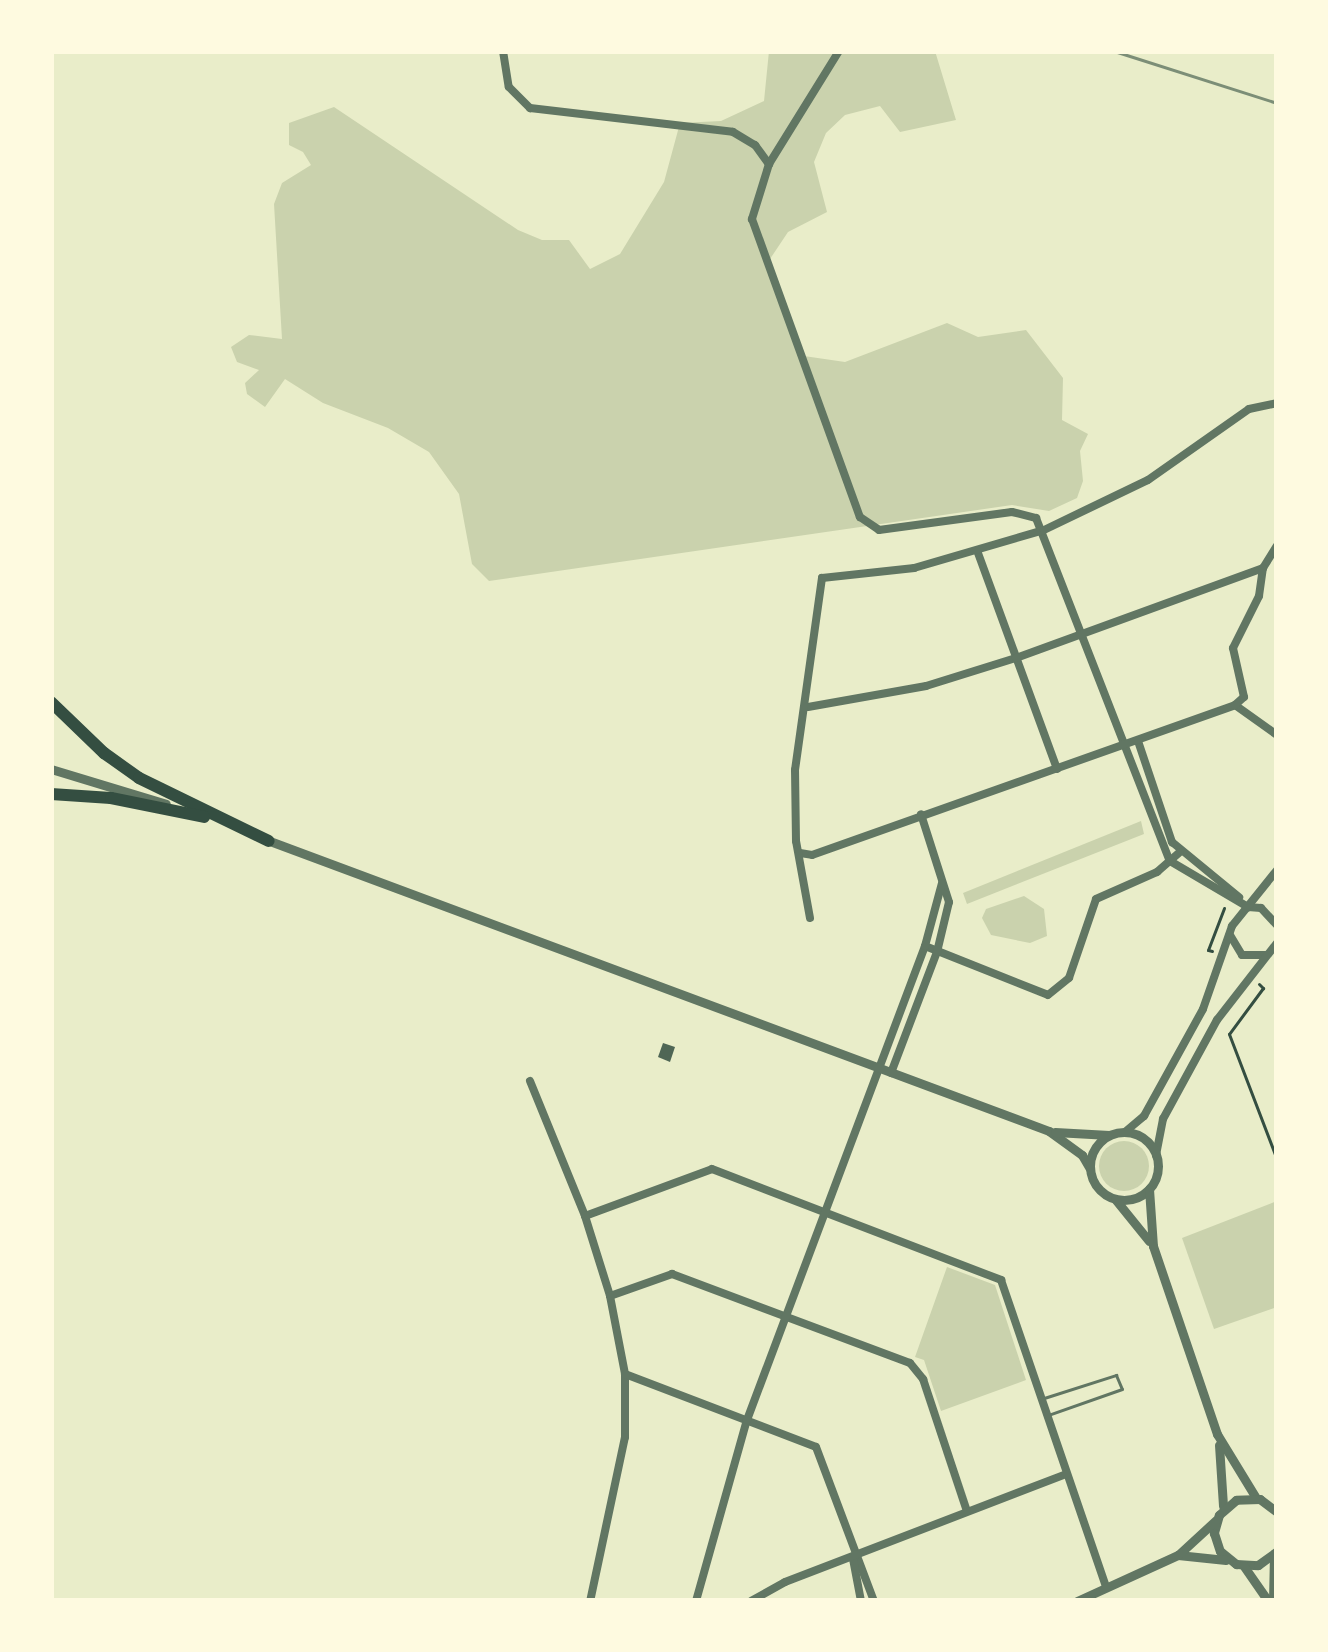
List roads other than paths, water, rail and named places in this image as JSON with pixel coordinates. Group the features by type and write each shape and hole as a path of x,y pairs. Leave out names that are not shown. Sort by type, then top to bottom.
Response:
{"main road":[{"path":"51,702 104,753 139,778 269,841"},
{"path":"51,794 111,798 209,818"}],"street":[{"path":"502,51 509,88 530,108 733,132 755,145 769,164"},
{"path":"839,51 769,164 752,219 862,520 884,530 1019,512 1036,518 1170,861 1248,907 1261,908 1277,925"},
{"path":"809,918 799,852 795,770 808,706 822,578 914,568 1044,530 1148,480 1249,409 1277,403"},
{"path":"799,852 812,855 1235,705 1244,697 1233,648 1259,596 1263,568 1277,546"},
{"path":"978,553 1057,769"},
{"path":"808,706 926,686 1082,636 1263,568"},
{"path":"1235,705 1277,735"},
{"path":"1138,741 1164,822 1180,852 1222,879 1248,907"},
{"path":"51,769 209,818 1049,1131 1082,1155 1096,1185 1115,1198 1153,1246"},
{"path":"891,1073 937,952 949,902 921,814"},
{"path":"925,946 1048,995 1069,978 1096,899 1180,852"},
{"path":"1125,1132 1144,1116 1186,1042 1229,933 1277,870"},
{"path":"696,1601 746,1420 925,946 942,883"},
{"path":"1229,933 1242,955 1266,955"},
{"path":"1231,1561 1216,1542 1220,1513 1217,1434 1153,1246 1149,1189 1158,1167 1163,1119 1216,1020 1277,943"},
{"path":"530,1081 585,1216 610,1296 625,1374 625,1437 590,1601"},
{"path":"1049,1131 1125,1132 1144,1138 1156,1155"},
{"path":"1090,1169 1096,1146 1109,1135"},
{"path":"585,1216 712,1169 1001,1280 1106,1586"},
{"path":"1115,1198 1134,1198 1149,1189"},
{"path":"610,1296 672,1274 919,1369 967,1511"},
{"path":"625,1374 816,1447 874,1601"},
{"path":"1217,1434 1269,1504"},
{"path":"751,1601 785,1582 1066,1474"},
{"path":"1078,1601 1178,1555 1241,1498 1269,1504"},
{"path":"1178,1555 1243,1565 1262,1564 1276,1553"},
{"path":"1270,1601 1276,1553"},
{"path":"854,1557 852,1572 861,1601"},
{"path":"1243,1565 1270,1601"}],"lane":[{"path":"1040,1399 1117,1375 1122,1389 1046,1415"}],"railway":[{"path":"1114,51 1277,103"}]}
